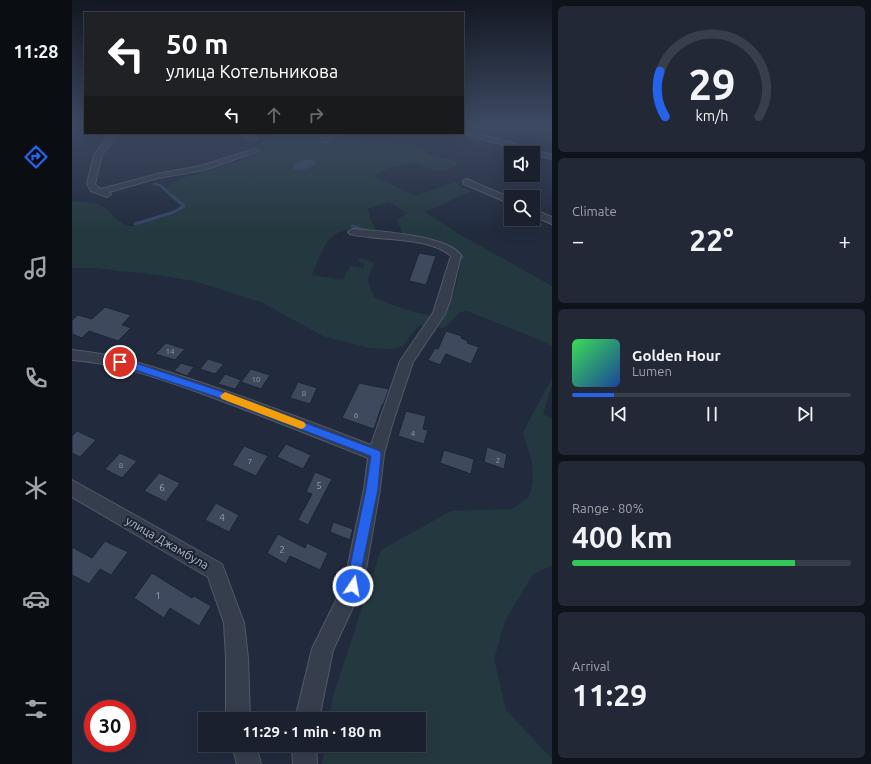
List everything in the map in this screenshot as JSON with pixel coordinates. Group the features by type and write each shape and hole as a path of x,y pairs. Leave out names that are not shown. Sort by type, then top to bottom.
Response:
{"street":[{"path":"97,160 92,186 94,190 112,195"},
{"path":"99,192 157,176 201,168 228,160"},
{"path":"468,182 504,198"},
{"path":"540,215 552,221"},
{"path":"310,712 323,649 353,586 372,489 376,454 384,425 407,361 441,307 456,255 451,249 442,245 397,237 353,232"},
{"path":"72,355 95,356 132,364 217,393 376,454"},
{"name":"улица Джамбула","path":"72,488 215,571 234,623 237,658 238,712"},
{"path":"245,752 248,764"},
{"path":"304,752 305,764"}],"green space":[{"path":"244,160 449,160 455,161 458,165 456,167 438,172 415,163 391,167 374,176 415,196 455,182 461,187 472,191 425,212 459,234 552,286 552,346 467,311 460,312 445,328 419,325 403,346 392,349 369,348 323,336 261,302 194,281 144,273 97,268 72,268 72,201 100,205 109,211 120,222 129,226 135,226 183,207 171,197 166,188 179,179","holes":["389,202 407,213 397,220 403,234 443,243 455,250 458,258 458,277 456,287 446,312 429,315 410,311 375,298 368,280 375,263 360,258 358,262 365,264 363,268 350,266 343,280 312,275 322,251 327,242 333,236 340,232 349,230 376,231 367,209"]},
{"path":"552,375 552,385 543,414 552,419 552,565 533,574 505,621 494,659 506,710 552,759 552,764 322,764 324,752 426,752 426,712 330,712 333,696 381,550 451,511 512,509 529,497 533,483 532,463 523,432 551,380"}],"water":[{"path":"305,160 314,160 317,163 302,170 293,169 294,164"}],"building":[{"path":"419,253 436,256 426,285 409,281"},
{"path":"105,307 131,315 122,325 131,328 118,341 89,331 82,338 72,334 72,320 78,315 92,319"},
{"path":"446,331 462,336 461,338 468,341 467,343 479,347 471,364 446,354 440,365 428,360 435,348 438,349"},
{"path":"166,343 185,349 175,360 155,354"},
{"path":"208,359 224,364 215,374 200,369"},
{"path":"181,363 194,367 187,376 174,371"},
{"path":"251,369 270,375 261,389 241,382"},
{"path":"225,374 241,380 235,389 218,384"},
{"path":"298,382 317,388 310,404 290,398"},
{"path":"359,383 389,389 374,429 342,418"},
{"path":"406,411 426,416 423,429 428,430 424,444 398,436"},
{"path":"77,431 96,440 80,457 72,453 72,436"},
{"path":"286,444 311,455 303,469 277,457"},
{"path":"244,446 268,456 256,476 232,465"},
{"path":"487,447 507,454 504,469 484,462"},
{"path":"444,450 474,459 471,474 440,463"},
{"path":"120,453 137,461 122,478 105,469"},
{"path":"315,472 332,479 308,525 298,520 312,494 306,492"},
{"path":"159,473 180,483 166,502 144,491"},
{"path":"216,503 239,515 229,532 205,520"},
{"path":"333,522 353,529 350,540 330,532"},
{"path":"278,534 305,548 307,543 328,553 320,570 290,556 286,564 267,553"},
{"path":"105,541 128,552 111,575 100,569 89,584 72,575 72,547 92,558"},
{"path":"152,573 192,598 194,596 211,606 199,626 170,608 164,618 134,598"}],"waterway":[{"path":"154,184 160,185 173,197"},
{"path":"135,224 174,212 184,206 172,196"},
{"path":"352,226 368,231"},
{"path":"440,243 452,248 462,257"}],"slow traffic":[{"path":"225,396 301,425"}],"route":[{"path":"120,362 132,364 217,393 376,454 372,489 353,586"}]}
